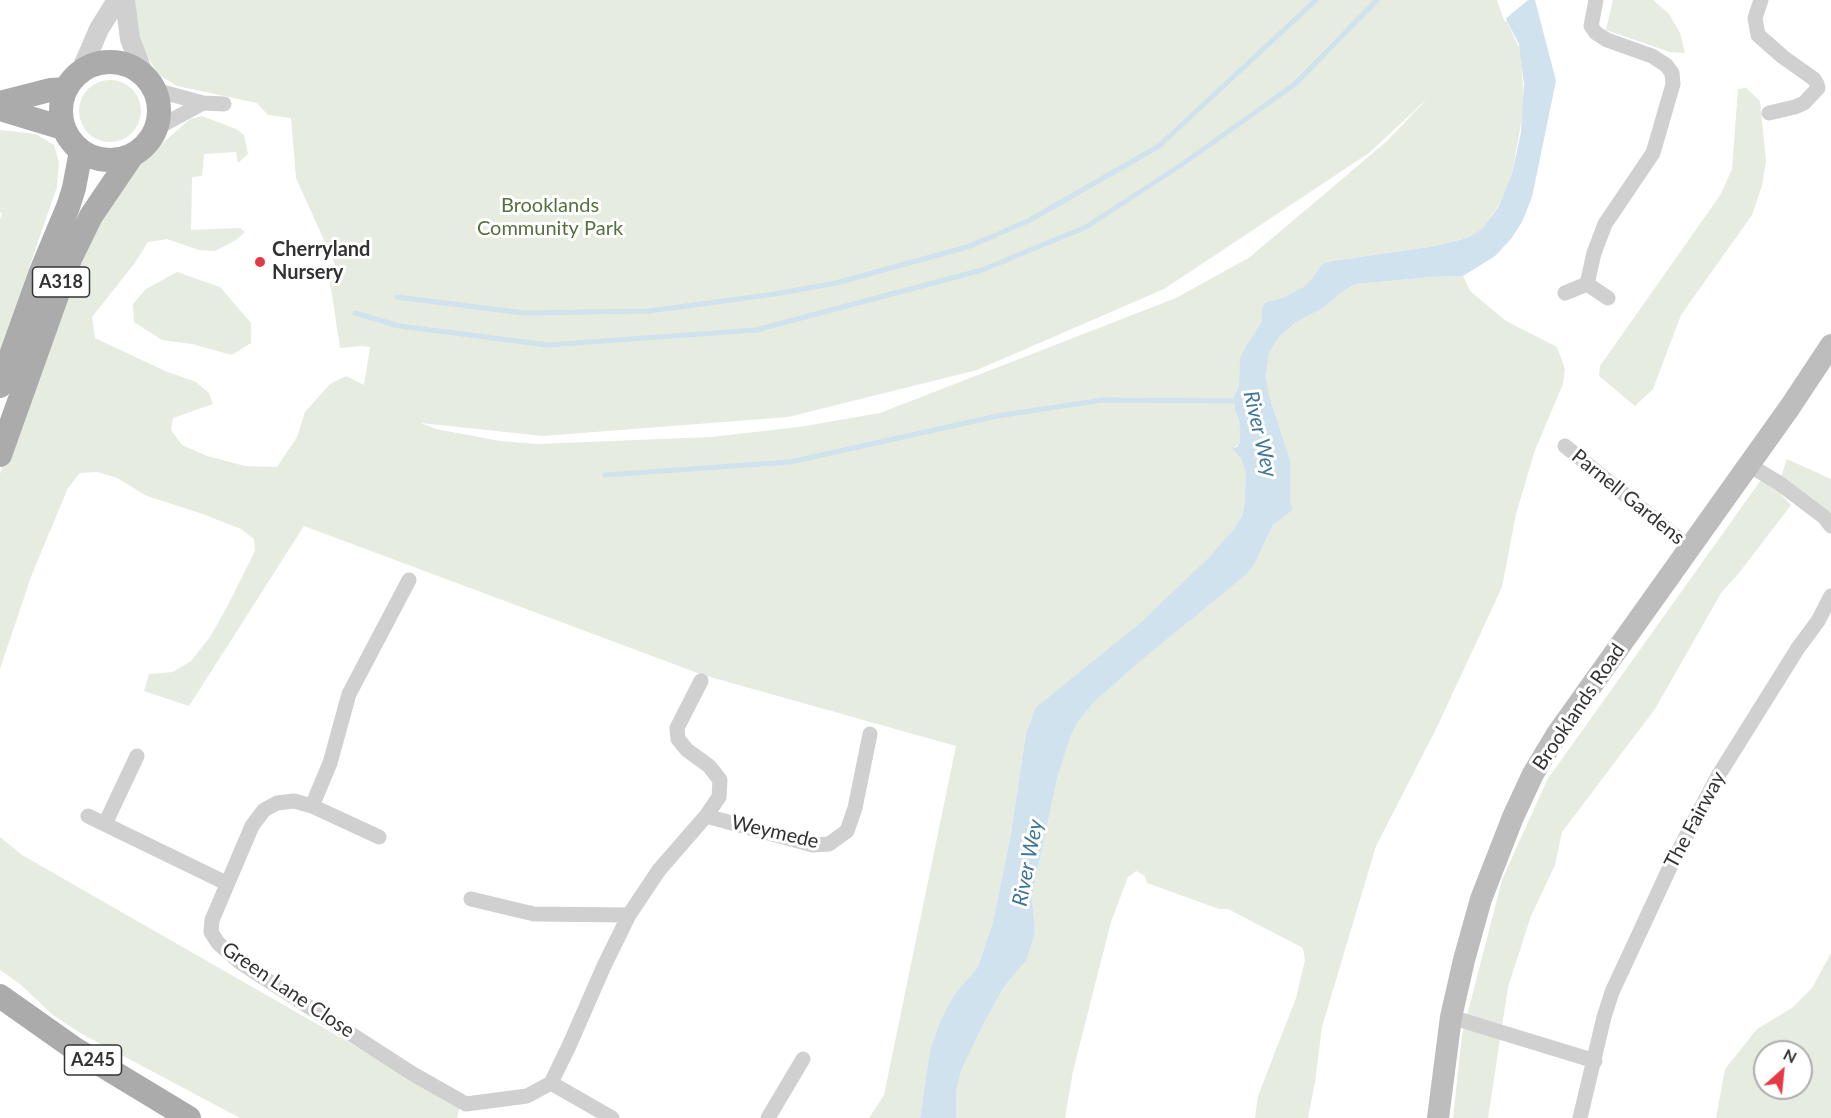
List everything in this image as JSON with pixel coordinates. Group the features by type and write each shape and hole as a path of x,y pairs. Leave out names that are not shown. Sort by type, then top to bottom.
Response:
{"main road":[{"path":"0,103 50,90 74,80 91,65 123,63 149,82 160,109 157,128"},
{"path":"74,80 62,102 61,115 63,128 73,145 92,158 105,161 130,157"},
{"path":"0,109 63,128"},
{"name":"A318","path":"0,455 70,259 91,216 130,157 142,150 151,140 157,128"},
{"name":"A318","path":"0,386 40,274 68,207 81,151"},
{"name":"Brooklands Road","path":"1438,1118 1451,1017 1464,960 1481,899 1513,817 1533,774 1557,734 1749,465 1831,345"},
{"name":"A245","path":"0,996 75,1049 189,1118"}],"street":[{"path":"74,80 99,29 117,0"},
{"path":"125,0 130,39 149,82 203,103 224,104"},
{"path":"1761,0 1755,18 1758,35 1783,57 1814,79 1818,88 1804,103 1769,113"},
{"path":"1587,284 1594,253 1605,224 1653,153 1673,84 1672,73 1666,65 1652,56 1607,40 1596,33 1591,26 1596,2"},
{"path":"157,128 203,103"},
{"path":"1565,292 1587,284"},
{"path":"1587,284 1608,298"},
{"name":"Parnell Gardens","path":"1565,446 1690,548"},
{"path":"1749,465 1788,489 1824,517 1831,526"},
{"path":"312,806 330,763 349,694 409,580"},
{"name":"The Fairway","path":"1581,1118 1612,992 1671,865 1718,776 1798,648 1818,621 1831,596"},
{"name":"Weymede","path":"551,1083 629,915 659,870 706,816 719,797 720,780 709,766 687,750 678,739 677,728 701,681"},
{"name":"Weymede","path":"706,816 813,845 829,844 847,831 855,808 870,734"},
{"path":"105,824 137,756"},
{"name":"Green Lane Close","path":"380,837 312,806 294,801 277,803 264,810 252,826 226,883 212,920 211,932 218,943 249,968 413,1074 465,1111"},
{"path":"88,816 226,883"},
{"path":"471,899 534,914 629,915"},
{"path":"1451,1017 1595,1061"},
{"path":"768,1118 803,1059"},
{"path":"465,1111 527,1096 551,1083 590,1112 612,1118"}],"green space":[{"name":"Brooklands Community Park","path":"135,0 1497,0 1505,22 1507,21 1521,52 1524,107 1512,174 1499,205 1482,229 1467,238 1435,246 1326,262 1303,287 1282,298 1266,302 1262,308 1262,321 1246,346 1239,387 1234,396 1235,411 1239,419 1240,444 1233,448 1241,457 1246,473 1242,516 1233,530 1208,558 1140,623 1036,707 1026,733 1011,833 993,922 978,967 954,995 940,1021 930,1050 920,1118 869,1118 884,1095 956,746 703,675 304,526 189,706 144,691 149,674 173,672 191,661 210,637 255,551 254,539 241,529 147,496 117,478 98,472 80,473 68,488 32,574 0,669 0,474 76,261 135,164 147,157 190,119 202,116 236,129 244,135 248,154 238,163 236,152 204,154 202,176 192,177 191,230 240,228 245,232 236,240 215,251 199,250 167,239 148,242 134,264 92,317 95,338 165,371 196,382 209,393 213,404 173,418 171,430 182,445 207,456 245,466 277,467 297,437 305,412 330,384 346,376 364,385 370,347 340,348 330,282 333,280 332,274 336,267 296,178 291,118 268,115 257,103 177,86 159,75 144,52 138,37","holes":["1429,97 1387,141 1250,257 1176,298 880,413 799,427 712,437 537,444 500,441 436,429 421,423 543,436 788,417 977,370 1164,289 1369,153"]},
{"path":"1613,0 1653,0 1669,14 1680,33 1685,53 1670,52 1606,30"},
{"path":"110,80 122,82 132,89 139,99 141,111 139,123 132,133 122,140 110,142 98,140 88,133 81,123 79,111 81,99 88,89 98,82"},
{"path":"1746,88 1760,101 1766,161 1762,186 1752,215 1681,315 1653,389 1635,406 1599,376 1600,366 1721,194 1732,169 1738,89"},
{"path":"0,130 36,134 54,145 59,162 57,187 0,351 0,219 2,214 0,212"},
{"path":"177,272 220,287 251,323 251,343 232,355 192,344 162,340 134,322 133,304 146,289"},
{"path":"1463,276 1470,291 1506,321 1557,347 1565,369 1563,384 1535,450 1516,514 1502,587 1437,727 1376,846 1322,1027 1308,1118 1255,1118 1258,1096 1296,998 1305,960 1303,948 1228,909 1219,909 1147,883 1144,875 1136,871 1128,877 1111,922 1073,1071 1065,1118 956,1118 956,1092 961,1071 1004,987 1026,961 1035,935 1032,896 1057,779 1071,735 1078,722 1093,703 1137,664 1247,574 1255,563 1273,525 1293,510 1290,501 1290,460 1269,395 1266,377 1269,353 1279,337 1296,322 1323,308 1356,284"},
{"path":"1787,459 1831,479 1831,526 1779,483"},
{"path":"1761,480 1774,487 1791,505 1721,593 1655,709 1562,832 1555,865 1531,916 1508,987 1488,1118 1453,1118 1462,1035 1502,880 1547,780"},
{"path":"0,837 22,855 460,1106 457,1118 240,1118 82,1034 53,1015 20,984 0,970"},
{"path":"1831,953 1831,1118 1716,1118 1725,1069 1757,1029 1792,1008 1812,988"}],"water":[{"name":"River Wey","path":"1499,0 1535,0 1556,81 1532,197 1522,222 1511,239 1495,256 1463,276 1356,284 1323,308 1296,322 1279,337 1269,353 1266,377 1269,395 1290,460 1290,501 1293,510 1273,525 1255,563 1247,574 1137,664 1093,703 1078,722 1071,735 1057,779 1032,896 1035,935 1026,961 1004,987 961,1071 956,1092 956,1118 920,1118 930,1050 940,1021 954,995 978,967 993,922 1011,833 1026,733 1036,707 1140,623 1208,558 1233,530 1242,516 1246,473 1241,458 1232,448 1237,447 1240,443 1239,419 1235,411 1234,396 1239,387 1240,359 1262,321 1262,308 1266,302 1282,298 1303,287 1326,262 1435,246 1467,238 1482,229 1499,206 1512,174 1521,132 1524,84 1519,44"}],"pier":[{"path":"1497,0 1528,0 1504,20"}],"waterway":[{"path":"1000,233 1030,220 1159,146 1316,0"},
{"path":"355,313 399,326 548,345 756,330 982,270 1086,227 1181,165 1295,84 1377,0"},
{"path":"397,297 524,313 649,311 775,294 836,283 967,247 996,235"},
{"name":"River Wey","path":"605,475 790,462 997,416 1103,400 1239,401"}],"place":[{"name":"Cherryland Nursery","path":"260,262"}]}
